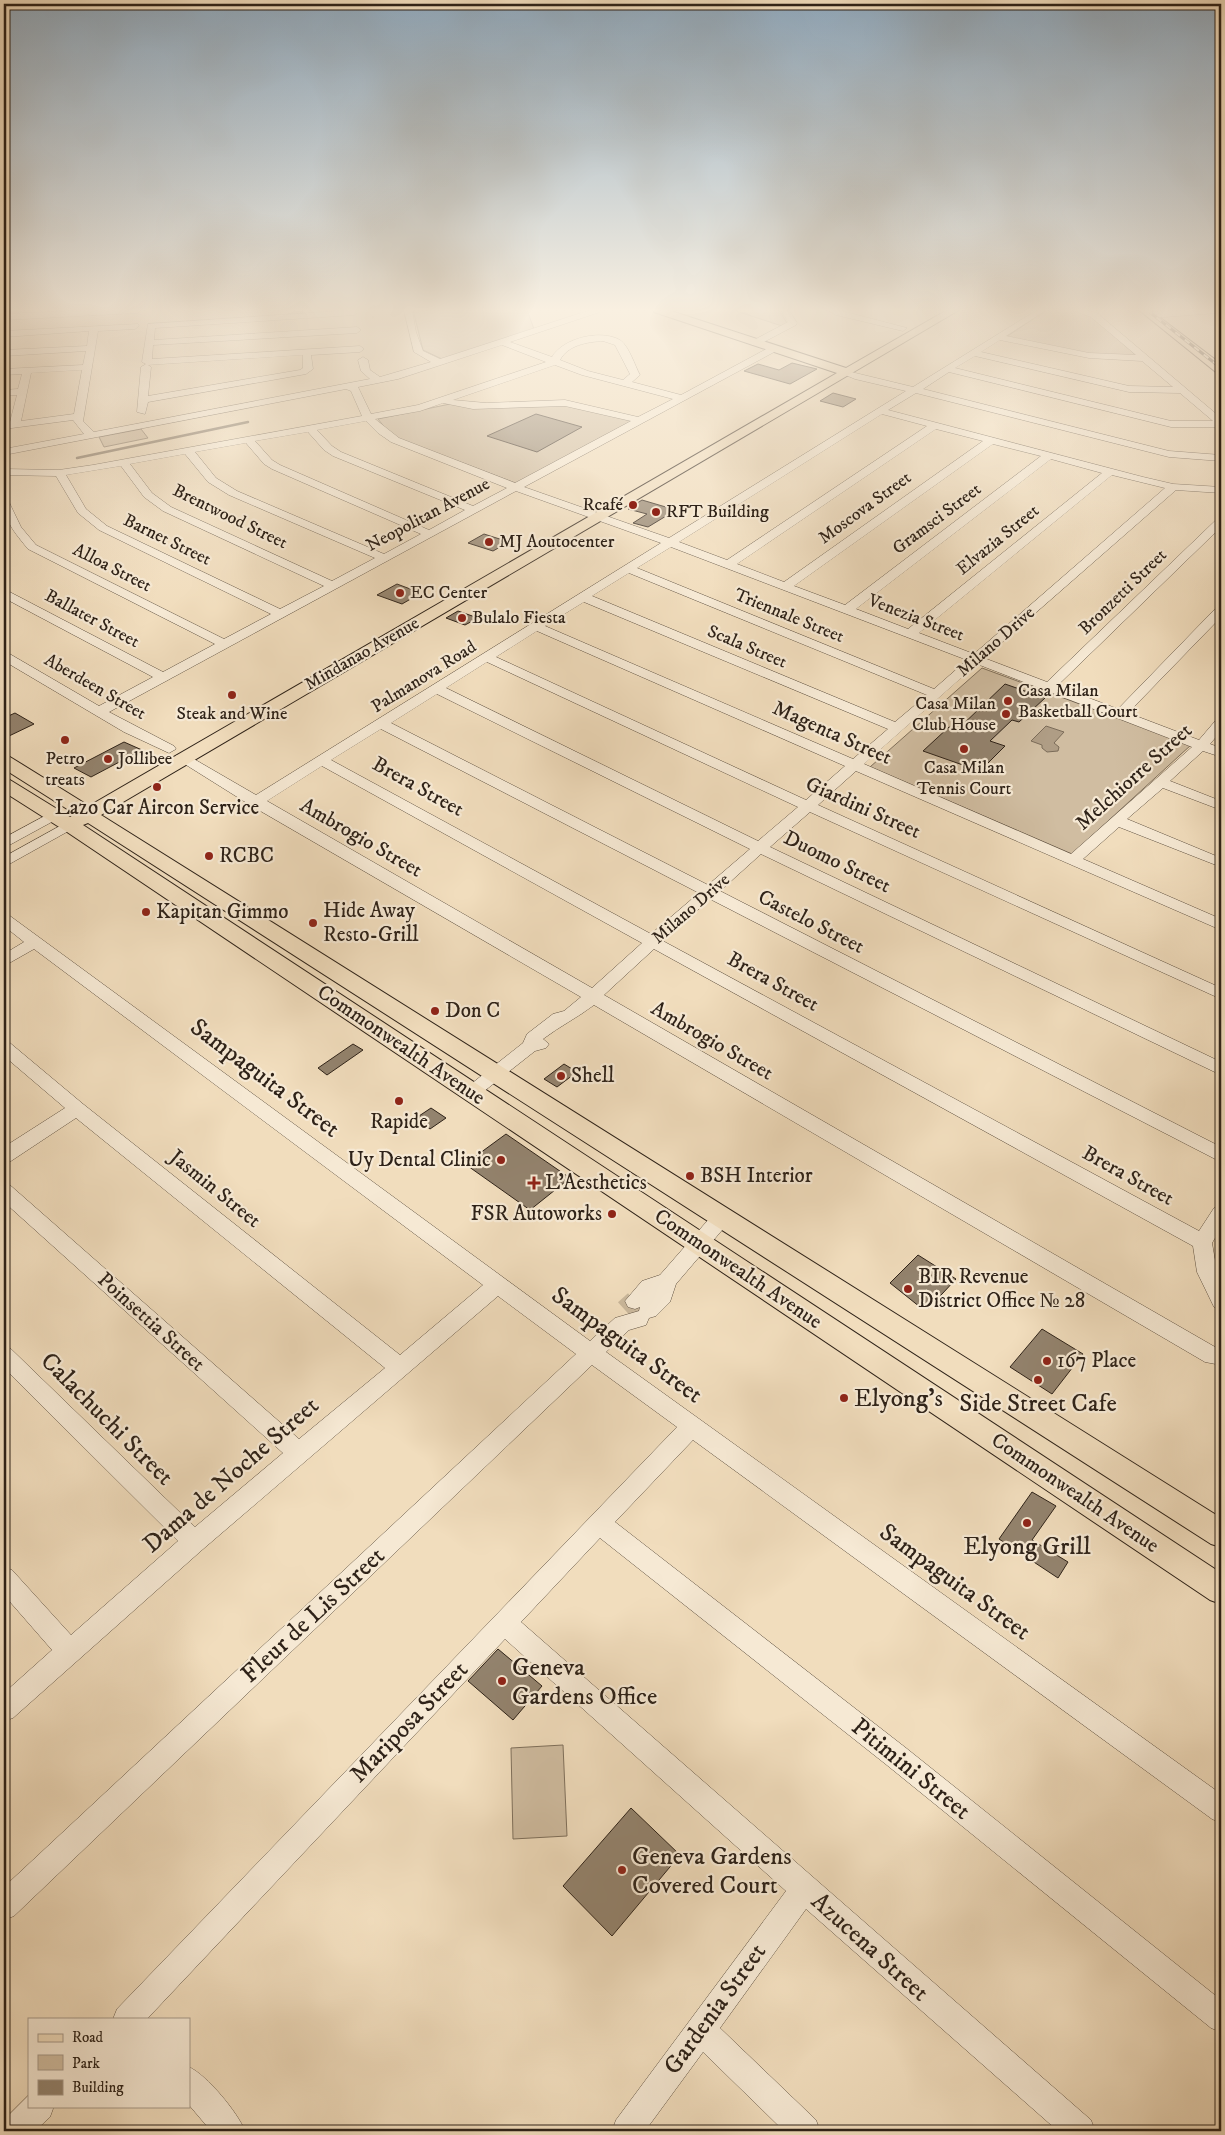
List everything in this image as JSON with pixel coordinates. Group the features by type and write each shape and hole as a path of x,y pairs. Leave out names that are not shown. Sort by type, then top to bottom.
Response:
{"main road":[{"name":"Mindanao Avenue","path":"74,811 172,752 771,410"},
{"name":"Mindanao Avenue","path":"274,688 591,514"},
{"name":"Commonwealth Avenue","path":"4,761 472,1092 1221,1590"},
{"name":"Commonwealth Avenue","path":"4,784 74,811 496,1073 1221,1534"}],"street":[{"path":"15,424 18,410"},
{"path":"79,410 78,416 81,426 91,435"},
{"path":"143,410 143,414 153,423"},
{"path":"4,452 226,410"},
{"name":"Venezia Street","path":"364,410 380,431 394,440 671,543 1221,753"},
{"path":"4,472 59,473 124,463 370,418 405,410"},
{"path":"597,410 640,421"},
{"name":"Neopolitan Avenue","path":"100,711 661,410"},
{"path":"994,410 1169,454 1221,458"},
{"path":"1112,410 1171,424 1221,423"},
{"path":"1206,410 1221,423"},
{"path":"880,411 1109,472 1173,487 1221,490"},
{"name":"Palmanova Road","path":"255,802 880,411"},
{"path":"4,426 78,416"},
{"path":"728,565 934,426"},
{"path":"311,429 328,448 337,454 474,510"},
{"path":"249,440 268,462 276,467 430,534"},
{"name":"Moscova Street","path":"785,587 990,441"},
{"path":"188,451 212,480 233,492 384,558"},
{"name":"Gramsci Street","path":"846,610 1048,456"},
{"name":"Brentwood Street","path":"124,463 148,495 167,508 333,586"},
{"name":"Elvazia Street","path":"910,634 1109,472"},
{"name":"Barnet Street","path":"59,473 82,510 103,528 280,614"},
{"name":"Milano Drive","path":"472,1092 530,1046 542,1043 568,1023 570,1015 592,998 652,942 1173,487"},
{"name":"Alloa Street","path":"4,502 16,528 32,547 224,644"},
{"name":"Bronzetti Street","path":"1049,687 1221,521"},
{"name":"Triennale Street","path":"629,569 936,694"},
{"name":"Ballater Street","path":"4,593 163,677"},
{"name":"Scala Street","path":"583,597 897,728"},
{"path":"1120,714 1221,610"},
{"name":"Magenta Street","path":"537,627 1221,925"},
{"name":"Aberdeen Street","path":"4,656 172,752"},
{"name":"Giardini Street","path":"488,658 1221,994"},
{"name":"Duomo Street","path":"437,689 760,848 1221,1069"},
{"name":"Melchiorre Street","path":"1073,860 1202,745 1221,723"},
{"name":"Castelo Street","path":"382,724 1221,1155"},
{"name":"Ambrogio Street","path":"172,752 592,998 1212,1356 1221,1356"},
{"name":"Brera Street","path":"322,761 1202,1242"},
{"path":"1161,782 1221,806"},
{"name":"Mindanao Avenue","path":"4,844 74,811"},
{"name":"Mindanao Avenue","path":"4,863 74,811"},
{"path":"1118,821 1221,863"},
{"name":"Sampaguita Street","path":"4,919 497,1285 1221,1810"},
{"path":"4,961 35,942"},
{"name":"Jasmin Street","path":"4,1047 77,1109 398,1366"},
{"path":"4,1156 77,1109"},
{"name":"Poinsettia Street","path":"4,1191 299,1453"},
{"path":"1221,1213 1202,1242 1207,1272 1221,1301"},
{"name":"Fleur de Lis Street","path":"4,1906 634,1313 649,1287 667,1281 722,1217"},
{"name":"Dama de Noche Street","path":"4,1709 398,1366 497,1285"},
{"name":"Calachuchi Street","path":"4,1355 194,1542"},
{"name":"Mariposa Street","path":"132,2017 504,1622 692,1426"},
{"name":"Pitimini Street","path":"599,1523 897,1757 1221,2018"},
{"path":"4,1578 70,1652"},
{"name":"Azucena Street","path":"504,1622 632,1738 1080,2131"},
{"name":"Gardenia Street","path":"626,2131 805,1888"},
{"path":"700,2029 805,2131"},
{"path":"190,2083 230,2131"},
{"path":"14,2131 37,2108"}],"green space":[{"path":"423,410 587,410 631,420 632,423 518,484 397,438 389,433 378,419"},
{"path":"141,429 148,438 104,447 99,437"},
{"path":"982,668 1191,745 1072,854 870,767"},
{"path":"563,1745 567,1836 513,1839 511,1748"}],"shaded area":[{"path":"1046,726 1064,732 1054,743 1059,747 1058,751 1047,752 1042,748 1042,745 1031,741"}],"building":[{"path":"536,414 582,427 537,452 487,436"},
{"name":"RFT Building","path":"642,500 676,510 648,527 633,523 647,514 628,509"},
{"name":"MJ Aoutocenter","path":"484,534 509,542 493,551 468,543"},
{"name":"EC Center","path":"397,584 421,593 402,604 377,595"},
{"name":"Bulalo Fiesta","path":"458,611 478,618 465,625 446,618"},
{"path":"1005,684 1045,698 1019,722 1012,720 990,741 1005,746 980,771 923,751 949,727 957,730"},
{"path":"15,713 34,724 9,736 4,733 4,718"},
{"name":"Jollibee","path":"124,742 142,750 91,777 74,768"},
{"path":"353,1044 363,1050 327,1075 318,1068"},
{"name":"Shell","path":"564,1064 577,1072 557,1087 544,1079"},
{"path":"431,1108 446,1118 430,1129 416,1118"},
{"path":"506,1134 570,1178 530,1210 465,1164"},
{"path":"918,1255 956,1279 929,1308 920,1307 890,1283"},
{"name":"167 Place","path":"1042,1329 1083,1354 1052,1394 1010,1367"},
{"name":"Elyong Grill","path":"1032,1492 1056,1506 1032,1540 1068,1562 1058,1578 999,1539"},
{"name":"Geneva Gardens Office","path":"498,1649 542,1686 513,1720 468,1681"},
{"name":"Geneva Gardens Covered Court","path":"631,1808 680,1855 612,1936 563,1886"}],"waterway":[{"path":"77,458 248,422"}],"tunnel":[{"path":"625,1310 635,1301"}],"place":[{"name":"Rcafé","path":"633,505"},
{"name":"RFT Building","path":"656,512"},
{"name":"MJ Aoutocenter","path":"489,542"},
{"name":"EC Center","path":"400,593"},
{"name":"Bulalo Fiesta","path":"462,618"},
{"name":"Steak and Wine","path":"232,695"},
{"name":"Casa Milan Basketball Court","path":"1008,701"},
{"name":"Casa Milan Club House","path":"1006,714"},
{"name":"Petro treats","path":"65,740"},
{"name":"Casa Milan Tennis Court","path":"964,749"},
{"name":"Jollibee","path":"108,759"},
{"name":"Lazo Car Aircon Service","path":"157,787"},
{"name":"RCBC","path":"209,856"},
{"name":"Kapitan Gimmo","path":"146,912"},
{"name":"Hide Away Resto-Grill","path":"313,923"},
{"name":"Don C","path":"435,1011"},
{"name":"Shell","path":"561,1076"},
{"name":"Rapide","path":"399,1101"},
{"name":"Uy Dental Clinic","path":"501,1160"},
{"name":"BSH Interior","path":"690,1176"},
{"name":"L'Aesthetics","path":"534,1183"},
{"name":"FSR Autoworks","path":"612,1214"},
{"name":"BIR Revenue District Office № 28","path":"908,1289"},
{"name":"167 Place","path":"1047,1361"},
{"name":"Side Street Cafe","path":"1038,1380"},
{"name":"Elyong's","path":"844,1398"},
{"name":"Elyong Grill","path":"1027,1523"},
{"name":"Geneva Gardens Office","path":"502,1681"},
{"name":"Geneva Gardens Covered Court","path":"622,1870"}]}
